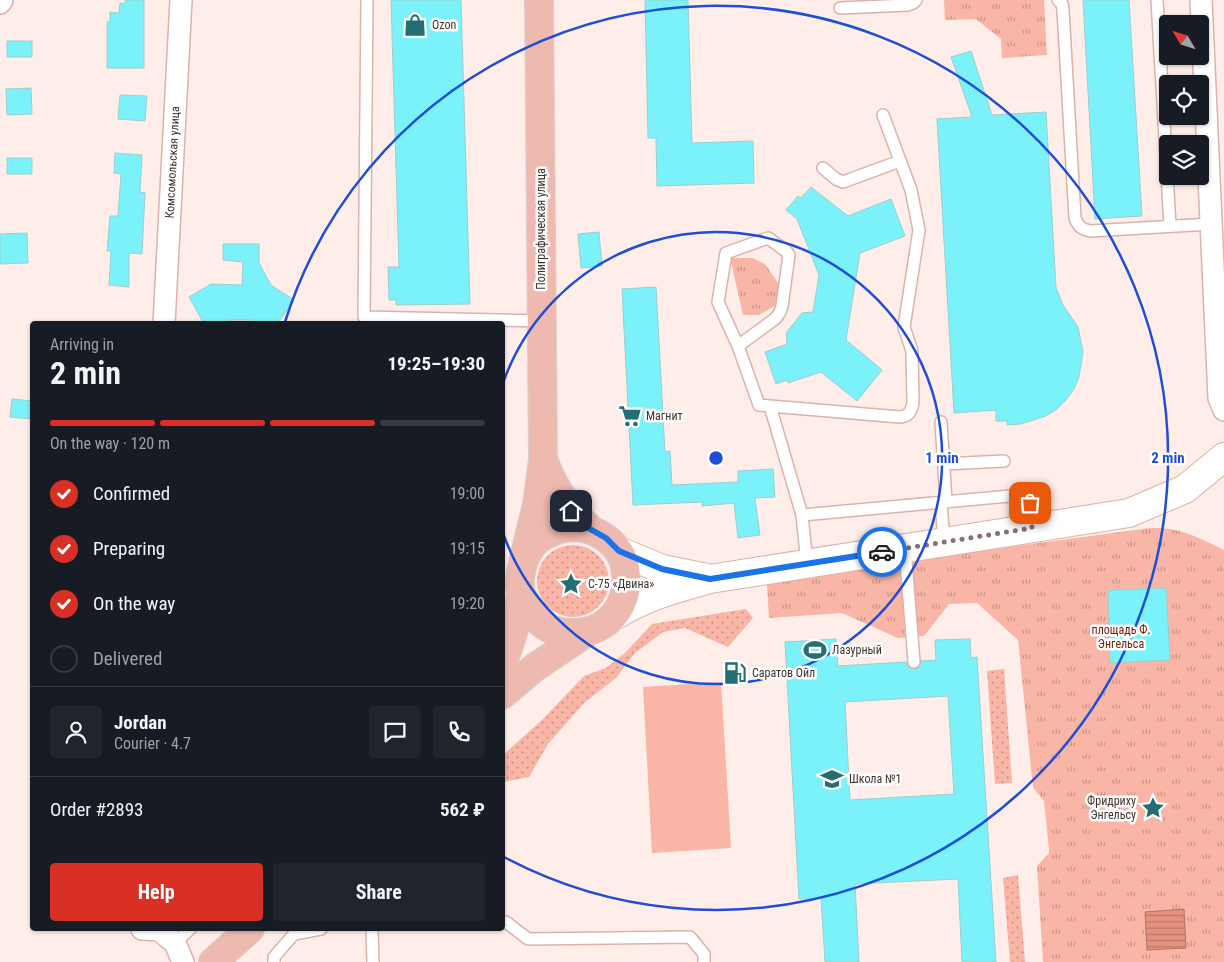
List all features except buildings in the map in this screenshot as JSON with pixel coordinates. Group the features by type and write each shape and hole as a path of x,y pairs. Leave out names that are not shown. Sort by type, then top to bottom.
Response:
{"main road":[{"name":"Полиграфическая улица","path":"505,655 512,635 521,593 520,580 537,504 543,459 539,0"},
{"path":"505,692 534,668 586,633 603,625 636,602 658,593 710,579 1129,513 1185,489 1224,457"},
{"name":"Полиграфическая улица","path":"543,459 551,480 571,511 590,529 606,538 619,551"},
{"name":"Полиграфическая улица","path":"523,562 527,553 539,539 556,529 572,526 590,529"},
{"path":"619,551 662,569 710,579"},
{"path":"614,616 623,600 627,581 624,562 619,551"},
{"path":"521,593 529,610 546,627 564,633 586,633"},
{"path":"213,962 249,931"},
{"path":"231,962 250,931"}],"street":[{"name":"Комсомольская улица","path":"164,321 181,0"},
{"path":"1201,0 1219,398 1224,410"},
{"path":"162,931 182,936 183,962"}],"lane":[{"path":"367,0 364,320 542,321"},
{"path":"840,8 908,4 916,0"},
{"path":"1058,0 1062,4 1063,10 1075,218 1078,225 1090,231 1211,224"},
{"path":"1157,0 1170,226"},
{"path":"738,346 776,318 782,306 789,255 768,238 726,253 718,302 738,346 759,405 900,416 906,416 911,411 913,403 912,352 904,327 919,230 911,190 883,115"},
{"path":"823,168 836,179 843,182 900,161"},
{"path":"770,406 802,515 807,564"},
{"path":"941,422 944,464 944,542"},
{"path":"944,464 1004,460"},
{"path":"802,515 1025,496 1029,499 1030,503 1032,528"},
{"path":"906,548 914,662"},
{"path":"505,922 528,939 690,937 704,954 704,962"},
{"path":"274,962 274,957 294,934 310,931"},
{"path":"372,931 373,962"}],"green space":[{"path":"944,0 1044,0 1047,55 1002,58 1001,39 976,19 945,20"},
{"path":"730,258 752,258 765,264 778,283 778,304 759,315 743,315"},
{"name":"площадь Ф. Энгельса","path":"1150,528 1180,531 1224,550 1224,962 1043,962 1037,866 1049,853 1049,850 1044,801 1033,787 1018,640 977,603 949,604 924,636 898,638 842,613 769,618 767,584 971,552"},
{"path":"573,545 587,548 599,555 606,567 609,581 606,595 599,607 587,614 573,617 559,614 547,607 540,595 537,581 540,567 547,555 559,548"},
{"path":"746,609 753,618 728,647 685,628 663,632 635,653 616,678 584,703 548,744 529,777 505,782 505,753 542,720 584,676 606,668 626,652 652,624"},
{"path":"1004,669 1012,783 995,784 987,671"},
{"path":"721,682 731,848 652,853 643,687"},
{"path":"1018,875 1025,962 1010,962 1003,878"}],"shaded area":[{"path":"1184,909 1186,948 1147,950 1145,912"}],"way so far":[{"path":"882,552 1032,528 1030,503"}],"place":[{"name":"Ozon","path":"415,25"},
{"name":"Магнит","path":"630,416"},
{"name":"С-75 «Двина»","path":"571,584"},
{"name":"Лазурный","path":"815,650"},
{"name":"Саратов Ойл","path":"735,673"},
{"name":"Школа №1","path":"832,779"},
{"name":"Фридриху Энгельсу","path":"1153,808"}],"route":[{"path":"571,511 590,529 606,538 619,551 662,569 710,579 882,552"}]}
